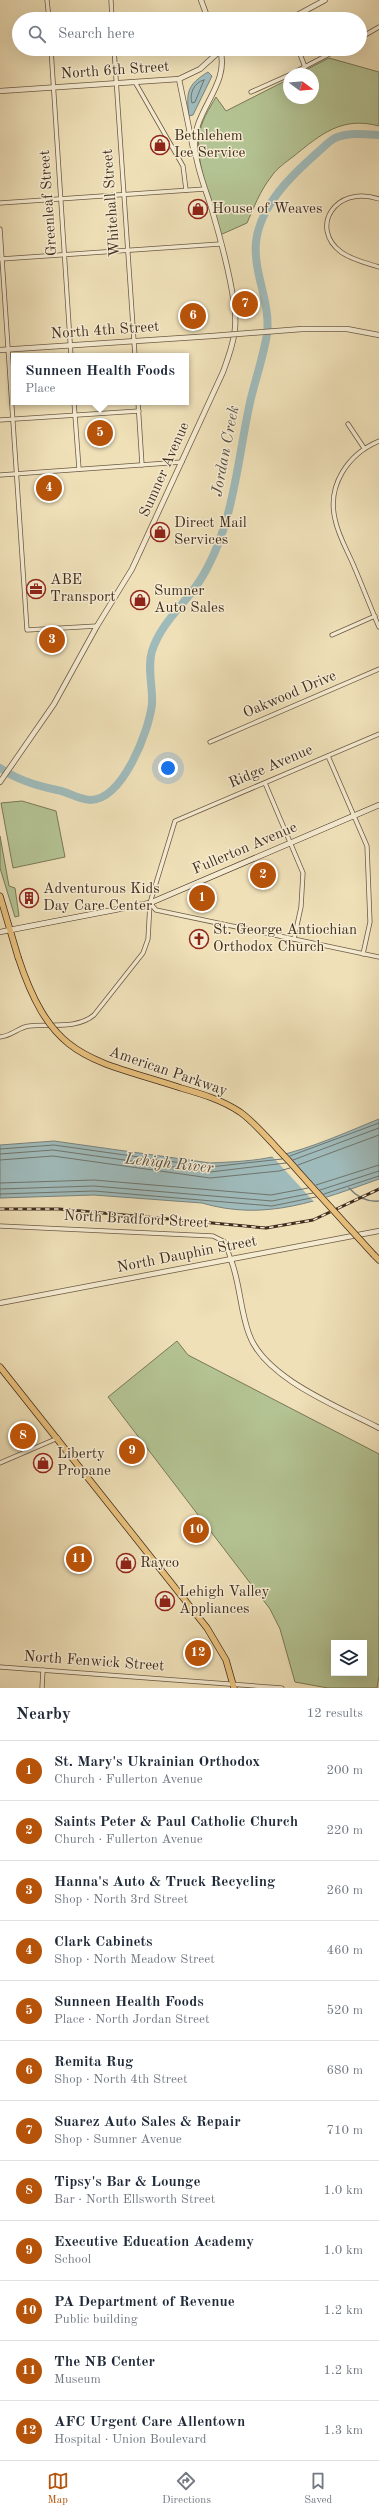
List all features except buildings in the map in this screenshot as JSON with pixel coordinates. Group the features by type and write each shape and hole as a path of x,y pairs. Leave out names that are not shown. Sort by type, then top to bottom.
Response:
{"main road":[{"name":"Fullerton Avenue","path":"10,930 150,903 379,805"},
{"path":"0,896 10,930"},
{"name":"American Parkway","path":"10,930 33,999 44,1019 56,1034 72,1047 108,1066 212,1098 242,1113 379,1260"},
{"path":"1,1368 58,1438 217,1641 226,1660 233,1686"}],"street":[{"path":"47,0 48,12"},
{"path":"111,0 112,12"},
{"path":"201,0 205,12"},
{"path":"303,12 325,0"},
{"path":"367,34 379,28"},
{"name":"Greenleaf Street","path":"51,56 71,353"},
{"name":"Whitehall Street","path":"114,56 135,353"},
{"name":"North 6th Street","path":"0,91 180,79 200,69 214,56"},
{"name":"Sumner Avenue","path":"0,782 54,704 97,626 138,557 222,372 233,338 234,308 220,244 195,154 197,125 222,72 221,56"},
{"path":"301,56 305,67 326,56"},
{"path":"251,92 283,77"},
{"path":"180,79 195,154"},
{"path":"135,82 183,166 186,190"},
{"path":"0,203 205,188"},
{"path":"379,200 362,195 345,198 336,205 330,215 328,230 332,242 341,252 379,267"},
{"path":"0,229 11,402"},
{"path":"1,259 220,244"},
{"name":"North 4th Street","path":"0,350 302,329 347,329 379,335"},
{"path":"11,405 27,630 97,626"},
{"path":"74,405 79,469"},
{"path":"138,405 142,465"},
{"path":"0,420 138,411"},
{"path":"348,424 364,448"},
{"path":"379,441 364,448 352,459 341,474 334,492 333,510 337,528 379,627"},
{"path":"0,475 182,462"},
{"path":"332,634 375,616"},
{"name":"Oakwood Drive","path":"210,742 379,669"},
{"name":"Ridge Avenue","path":"150,903 173,823 379,734"},
{"path":"328,756 367,846 370,922 363,954"},
{"path":"265,783 303,873 301,907 294,939"},
{"path":"150,903 156,910 379,957"},
{"path":"0,1037 12,1035 28,1026 70,1024 88,1019 94,1015 143,953 148,939 150,903"},
{"path":"0,932 10,930"},
{"name":"North Bradford Street","path":"0,1226 213,1236 225,1242 231,1260 249,1334 266,1362 284,1376 379,1428"},
{"name":"North Dauphin Street","path":"0,1303 379,1231"},
{"path":"0,1463 58,1438"},
{"name":"North Fenwick Street","path":"0,1667 233,1686 282,1688"},
{"path":"42,1688 43,1670"}],"green space":[{"path":"329,58 379,72 379,126 354,123 343,125 323,134 281,166 273,174 260,193 247,223 220,235 205,185 198,147 199,136 206,115 216,97 226,111 283,82 283,104 319,104 319,68 310,68"},
{"path":"22,801 56,811 65,857 13,868 1,803"},
{"path":"0,836 9,886 15,888 19,916 15,917 0,868"},
{"path":"177,1341 188,1355 379,1454 379,1676 377,1688 328,1688 295,1682 280,1629 270,1609 108,1397"}],"water":[{"path":"208,72 212,76 193,115 189,116 188,95 192,85"},
{"name":"Lehigh River","path":"379,1119 379,1179 314,1201 292,1206 248,1210 226,1208 202,1203 94,1195 0,1198 0,1145 54,1141 210,1163 235,1162 261,1159 290,1153"}],"pier":[{"path":"284,1152 328,1199 316,1204 271,1155"}],"waterway":[{"name":"Jordan Creek","path":"0,768 27,782 87,800 103,797 114,788 124,776 140,746 150,716 152,704 150,664 155,642 170,618 194,589 204,573 220,539 230,507 249,407 267,334 267,311 256,254 256,242 259,228 271,203 288,181 333,139 351,134 379,135"},
{"path":"349,1188 362,1198 370,1201 379,1201"}],"railway":[{"path":"0,1209 59,1209 266,1228 313,1220 379,1189"}],"place":[{"name":"Bethlehem Ice Service","path":"160,145"},
{"name":"House of Weaves","path":"198,209"},
{"name":"Suarez Auto Sales & Repair","path":"245,304"},
{"name":"Remita Rug","path":"193,316"},
{"name":"Sunneen Health Foods","path":"100,433"},
{"name":"Clark Cabinets","path":"49,488"},
{"name":"Direct Mail Services","path":"160,532"},
{"name":"ABE Transport","path":"36,589"},
{"name":"Sumner Auto Sales","path":"140,600"},
{"name":"Hanna's Auto & Truck Recycling","path":"52,640"},
{"name":"Saints Peter & Paul Catholic Church","path":"263,875"},
{"name":"Adventurous Kids Day Care Center","path":"29,898"},
{"name":"St. Mary's Ukrainian Orthodox","path":"202,898"},
{"name":"St. George Antiochian Orthodox Church","path":"199,939"},
{"name":"Tipsy's Bar & Lounge","path":"23,1436"},
{"name":"Executive Education Academy","path":"132,1451"},
{"name":"Liberty Propane","path":"43,1463"},
{"name":"PA Department of Revenue","path":"196,1530"},
{"name":"The NB Center","path":"79,1559"},
{"name":"Rayco","path":"126,1563"},
{"name":"Lehigh Valley Appliances","path":"165,1601"},
{"name":"AFC Urgent Care Allentown","path":"198,1653"}]}
